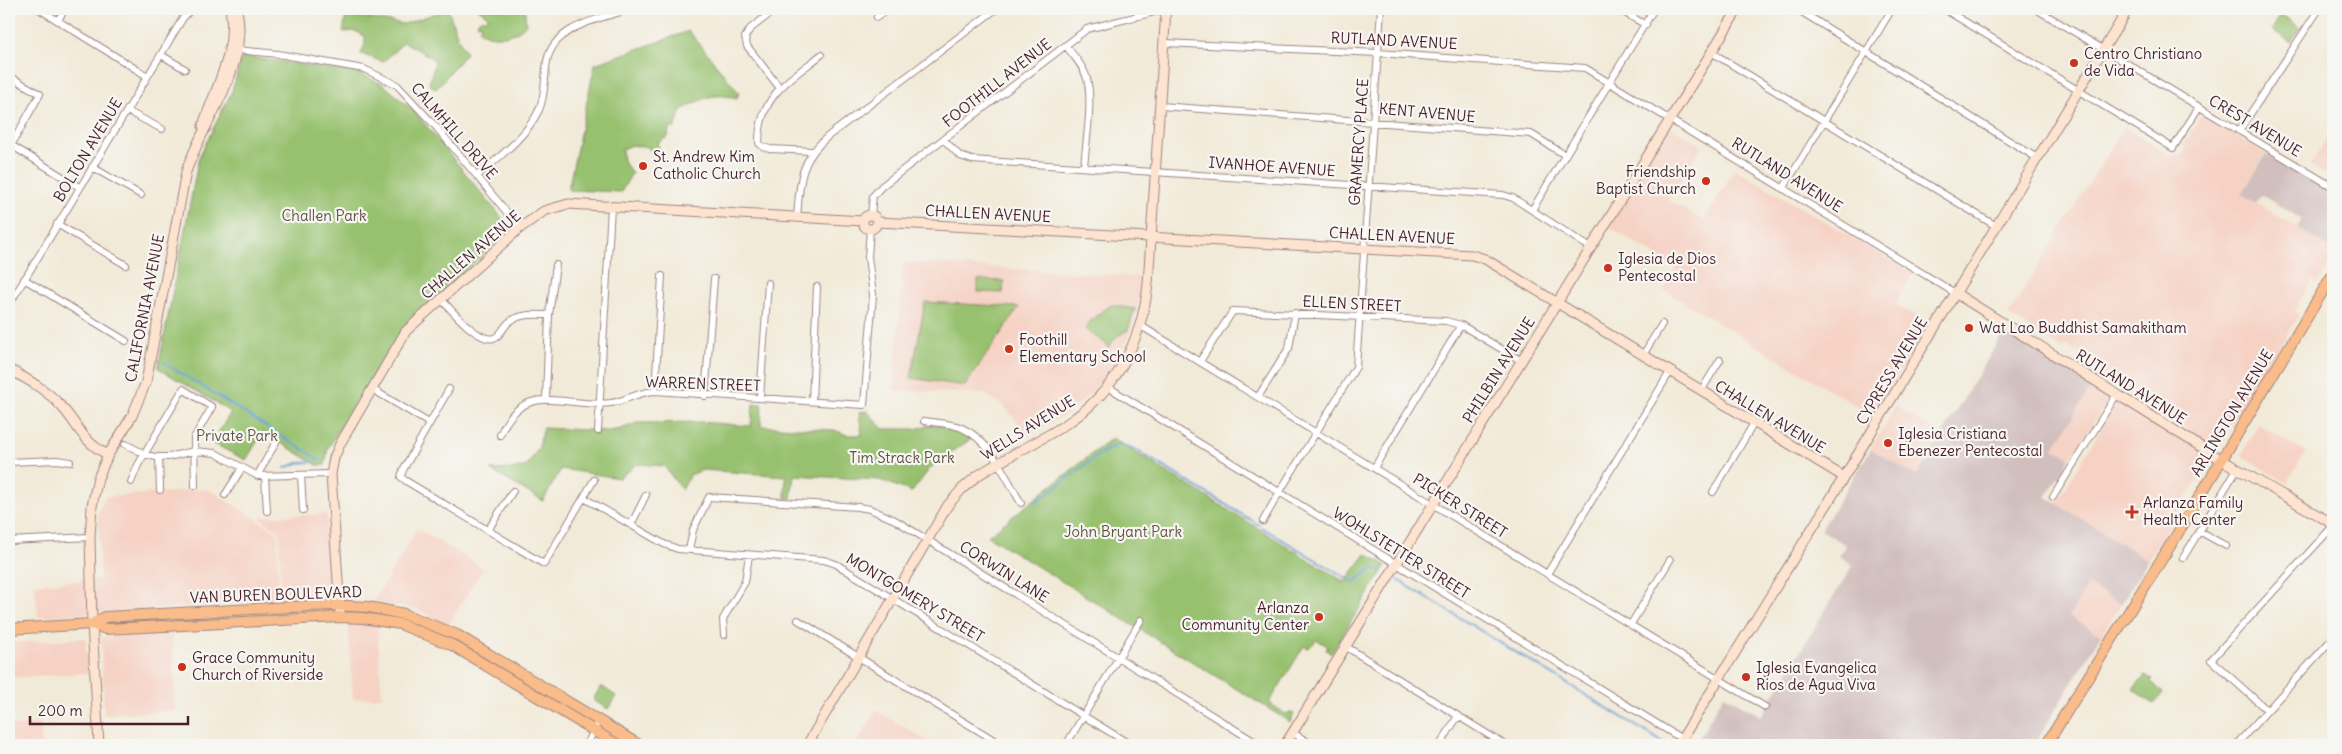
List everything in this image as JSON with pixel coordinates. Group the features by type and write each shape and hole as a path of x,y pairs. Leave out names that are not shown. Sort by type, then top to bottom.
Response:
{"main road":[{"name":"ARLINGTON AVENUE","path":"2046,745 2222,460 2333,274"},
{"name":"VAN BUREN BOULEVARD","path":"9,629 92,624 105,617 339,606 368,607 409,616 445,629 488,654 595,725 618,745"},
{"path":"370,619 380,616 407,620 409,616"},
{"name":"VAN BUREN BOULEVARD","path":"92,624 105,630 340,618 370,619 414,628 448,643 595,725 639,745"},
{"path":"448,643 459,644 484,657 488,654"}],"street":[{"path":"39,9 147,76"},
{"path":"58,20 65,9"},
{"name":"BOLTON AVENUE","path":"9,305 147,76 183,18 191,9"},
{"name":"CALIFORNIA AVENUE","path":"99,745 92,624 90,537 94,492 108,455 132,416 146,382 186,172 224,74 229,52 230,9"},
{"name":"CALIFORNIA AVENUE","path":"200,137 223,96 232,73 237,50 237,9"},
{"path":"477,176 524,133 533,121 542,99 548,58 558,40 574,28 630,9"},
{"path":"776,9 750,29 745,37 747,46 780,88"},
{"path":"877,17 888,9"},
{"path":"797,217 803,169 812,151 996,9"},
{"name":"WELLS AVENUE","path":"806,745 948,506 962,489 998,463 1066,424 1088,408 1108,387 1132,349 1141,326 1147,294 1166,9"},
{"name":"FOOTHILL AVENUE","path":"870,214 871,204 877,190 1087,29 1166,9"},
{"name":"GRAMERCY PLACE","path":"1264,521 1356,367 1381,9"},
{"path":"1618,9 1646,25"},
{"path":"1532,210 1654,9"},
{"name":"PHILBIN AVENUE","path":"1285,745 1520,360 1738,9"},
{"path":"1797,9 2037,158"},
{"path":"1783,189 1892,9"},
{"path":"1944,9 2173,148 2199,106"},
{"name":"CREST AVENUE","path":"2036,9 2333,187"},
{"name":"CYPRESS AVENUE","path":"1680,743 2128,9"},
{"path":"2239,131 2319,9"},
{"name":"RUTLAND AVENUE","path":"1165,43 1378,53 1585,68 1955,293 2222,460 2333,525"},
{"path":"1066,46 1082,68 1087,79 1089,92 1084,166"},
{"name":"CALMHILL DRIVE","path":"237,50 322,61 364,69 384,77 407,96 520,228"},
{"path":"1711,52 1996,226"},
{"path":"161,55 185,69"},
{"path":"812,151 770,149 763,147 759,143 765,108 780,88 821,55"},
{"path":"9,76 40,94 10,147 79,187"},
{"name":"KENT AVENUE","path":"1161,106 1531,134 1565,155"},
{"path":"127,110 162,129"},
{"name":"IVANHOE AVENUE","path":"944,140 960,156 972,160 1503,195 1532,210 1591,248"},
{"path":"92,168 141,195"},
{"name":"CHALLEN AVENUE","path":"340,618 331,474 334,458 340,444 406,331 520,228 544,211 557,205 568,204 863,221"},
{"path":"598,431 611,207"},
{"path":"870,214 875,216 878,222 876,227 870,230 864,227 863,221 870,214"},
{"name":"CHALLEN AVENUE","path":"878,222 1472,255 1485,259 1844,477"},
{"path":"57,224 126,265"},
{"name":"WARREN STREET","path":"500,435 505,422 520,406 546,399 610,403 643,392 655,391 705,396 864,405 873,294 868,257 870,230"},
{"path":"546,399 550,314 556,266"},
{"path":"655,391 662,276"},
{"path":"24,279 126,341"},
{"path":"705,396 714,279"},
{"path":"760,398 768,283"},
{"path":"812,401 817,287"},
{"path":"442,300 468,326 486,338 497,336 509,322 519,317 550,314"},
{"name":"ELLEN STREET","path":"1200,362 1233,311 1446,321 1462,325 1520,360"},
{"path":"1258,397 1289,348 1294,314"},
{"path":"1643,355 1662,324"},
{"path":"1374,468 1462,325"},
{"name":"PICKER STREET","path":"1141,326 1765,707"},
{"path":"1701,391 1720,360"},
{"path":"9,368 51,396 61,405 82,436 91,445 108,455"},
{"path":"1547,574 1670,372"},
{"name":"WOHLSTETTER STREET","path":"1108,387 1396,564 1680,743"},
{"path":"132,482 145,454 183,389 212,406 194,438 195,486"},
{"path":"372,389 429,423"},
{"path":"449,389 403,470 401,477 544,564 594,480"},
{"path":"2053,497 2117,394"},
{"path":"924,422 960,427 977,438 998,463 1020,503"},
{"path":"1713,492 1754,424"},
{"path":"257,476 276,442"},
{"path":"125,444 145,454 168,458 204,450 215,453 257,476 331,474"},
{"path":"159,457 160,490"},
{"path":"9,462 56,460 70,462"},
{"path":"225,495 242,468"},
{"path":"2183,558 2237,469"},
{"path":"266,476 267,511"},
{"path":"301,476 303,510"},
{"path":"488,530 513,491"},
{"path":"631,526 646,494"},
{"name":"CORWIN LANE","path":"689,550 693,530 709,497 870,509 895,520 1260,745"},
{"name":"MONTGOMERY STREET","path":"584,498 664,544 689,550 824,560 836,564 1131,745"},
{"path":"2267,710 2211,660 2333,525"},
{"path":"2199,531 2226,546"},
{"path":"9,541 90,537"},
{"path":"724,635 723,620 745,582 749,555"},
{"path":"1631,624 1670,560"},
{"path":"798,620 1002,745"},
{"path":"1066,745 1141,620"},
{"path":"2236,745 2333,638"},
{"path":"1345,646 1505,745"},
{"path":"1440,745 1458,716"},
{"path":"587,745 595,725"},
{"path":"1293,732 1314,745"}],"shaded area":[{"path":"2207,116 2265,154 2242,194 2333,250 2333,259 2318,283 2313,280 2294,311 2299,315 2281,345 2219,443 2211,445 2099,373 2102,367 2066,345 2063,349 2008,315 2124,127 2170,156 2182,154 2186,148 2183,145 2200,117"},
{"path":"1669,126 1702,146 1668,200 1704,221 1735,169 1913,273 1895,304 1928,324 1873,416 1664,290 1676,268 1608,226"},
{"path":"2333,129 2333,179 2310,165"},
{"path":"2266,154 2333,194 2333,250 2297,228 2302,219 2261,195 2256,203 2242,194"},
{"name":"Foothill Elementary School","path":"903,262 1141,277 1138,307 1130,334 1114,364 1094,390 1067,414 1026,436 1008,410 985,394 894,390"},
{"path":"2004,332 2093,384 2054,448 2070,458 2046,497 2148,560 2121,604 2088,585 2069,616 2101,635 2034,745 1695,745 1724,695 1761,716 1853,565 1839,556 1846,545 1821,530 1871,449 1916,476"},
{"path":"2093,384 2111,396 2070,458 2054,448"},
{"path":"2118,400 2208,455 2209,461 2148,560 2056,504"},
{"path":"1895,406 1942,435 1916,476 1871,449"},
{"path":"2258,424 2306,452 2287,483 2241,455"},
{"path":"208,489 277,532 280,600 38,617 35,584 100,579 98,513 104,497"},
{"path":"327,514 332,591 329,598 282,602 279,531 259,517"},
{"path":"417,529 484,568 448,624 416,609 373,602"},
{"path":"2088,584 2121,604 2101,635 2069,616"},
{"path":"348,621 377,624 382,697 353,699"},
{"path":"172,633 175,710 104,715 101,637"},
{"path":"85,638 88,673 9,678 9,643"},
{"path":"876,710 934,745 855,745"},
{"path":"41,724 42,745 9,745 9,726"}],"green space":[{"path":"448,9 458,38 466,53 436,89 429,84 435,62 429,56 404,42 383,62 361,54 365,44 365,36 355,31 343,32 346,15 404,24"},
{"path":"478,9 526,9 526,24 522,29 511,35 492,36 480,32 479,29 482,25 477,23 480,19 486,19 488,16"},
{"path":"2281,14 2300,28 2291,42 2272,30"},
{"path":"689,31 739,93 737,98 713,96 681,110 675,128 669,128 668,137 657,143 662,156 654,156 648,147 631,145 622,149 623,161 632,173 621,192 568,190 595,64"},
{"name":"Challen Park","path":"242,56 359,73 384,85 414,111 511,229 403,327 328,448 325,465 317,465 263,432 246,460 212,443 231,412 158,368 199,157 232,91"},
{"path":"978,280 1004,281 1003,293 978,292"},
{"path":"925,302 1019,307 965,386 911,378"},
{"path":"1111,305 1135,309 1128,330 1117,336 1108,348 1105,343 1085,329 1092,319"},
{"name":"Tim Strack Park","path":"753,404 762,404 761,426 834,430 847,435 862,435 859,412 867,411 883,429 914,429 932,425 950,426 975,436 931,467 912,492 880,480 794,475 791,499 785,498 786,476 703,470 690,475 682,490 664,466 637,464 619,478 561,469 543,501 490,470 516,469 527,466 539,447 543,428 608,431 621,429 637,423 700,422 751,426"},
{"name":"John Bryant Park","path":"1112,438 1345,582 1366,554 1386,565 1331,654 1326,650 1328,646 1317,640 1308,648 1304,646 1269,703 1286,714 1290,712 1294,714 1290,722 988,536"},
{"path":"2145,676 2153,679 2152,682 2163,693 2153,704 2133,689"},
{"path":"601,686 616,696 608,709 593,700"}],"waterway":[{"path":"163,362 320,460"},
{"path":"1035,503 1101,453 1119,444 1136,450 1259,525"},
{"path":"285,468 298,463 314,462"},
{"path":"1261,527 1353,582 1373,569 1381,570"},
{"path":"1398,580 1664,743"}],"place":[{"name":"Centro Christiano de Vida","path":"2074,63"},
{"name":"St. Andrew Kim Catholic Church","path":"643,166"},
{"name":"Friendship Baptist Church","path":"1706,181"},
{"name":"Iglesia de Dios Pentecostal","path":"1608,268"},
{"name":"Wat Lao Buddhist Samakitham","path":"1969,328"},
{"name":"Foothill Elementary School","path":"1009,349"},
{"name":"Iglesia Cristiana Ebenezer Pentecostal","path":"1888,443"},
{"name":"Arlanza Family Health Center","path":"2132,512"},
{"name":"Arlanza Community Center","path":"1319,617"},
{"name":"Grace Community Church of Riverside","path":"182,667"},
{"name":"Iglesia Evangelica Rios de Agua Viva","path":"1746,677"}],"park label":[{"name":"Private Park","path":"237,436"}]}
